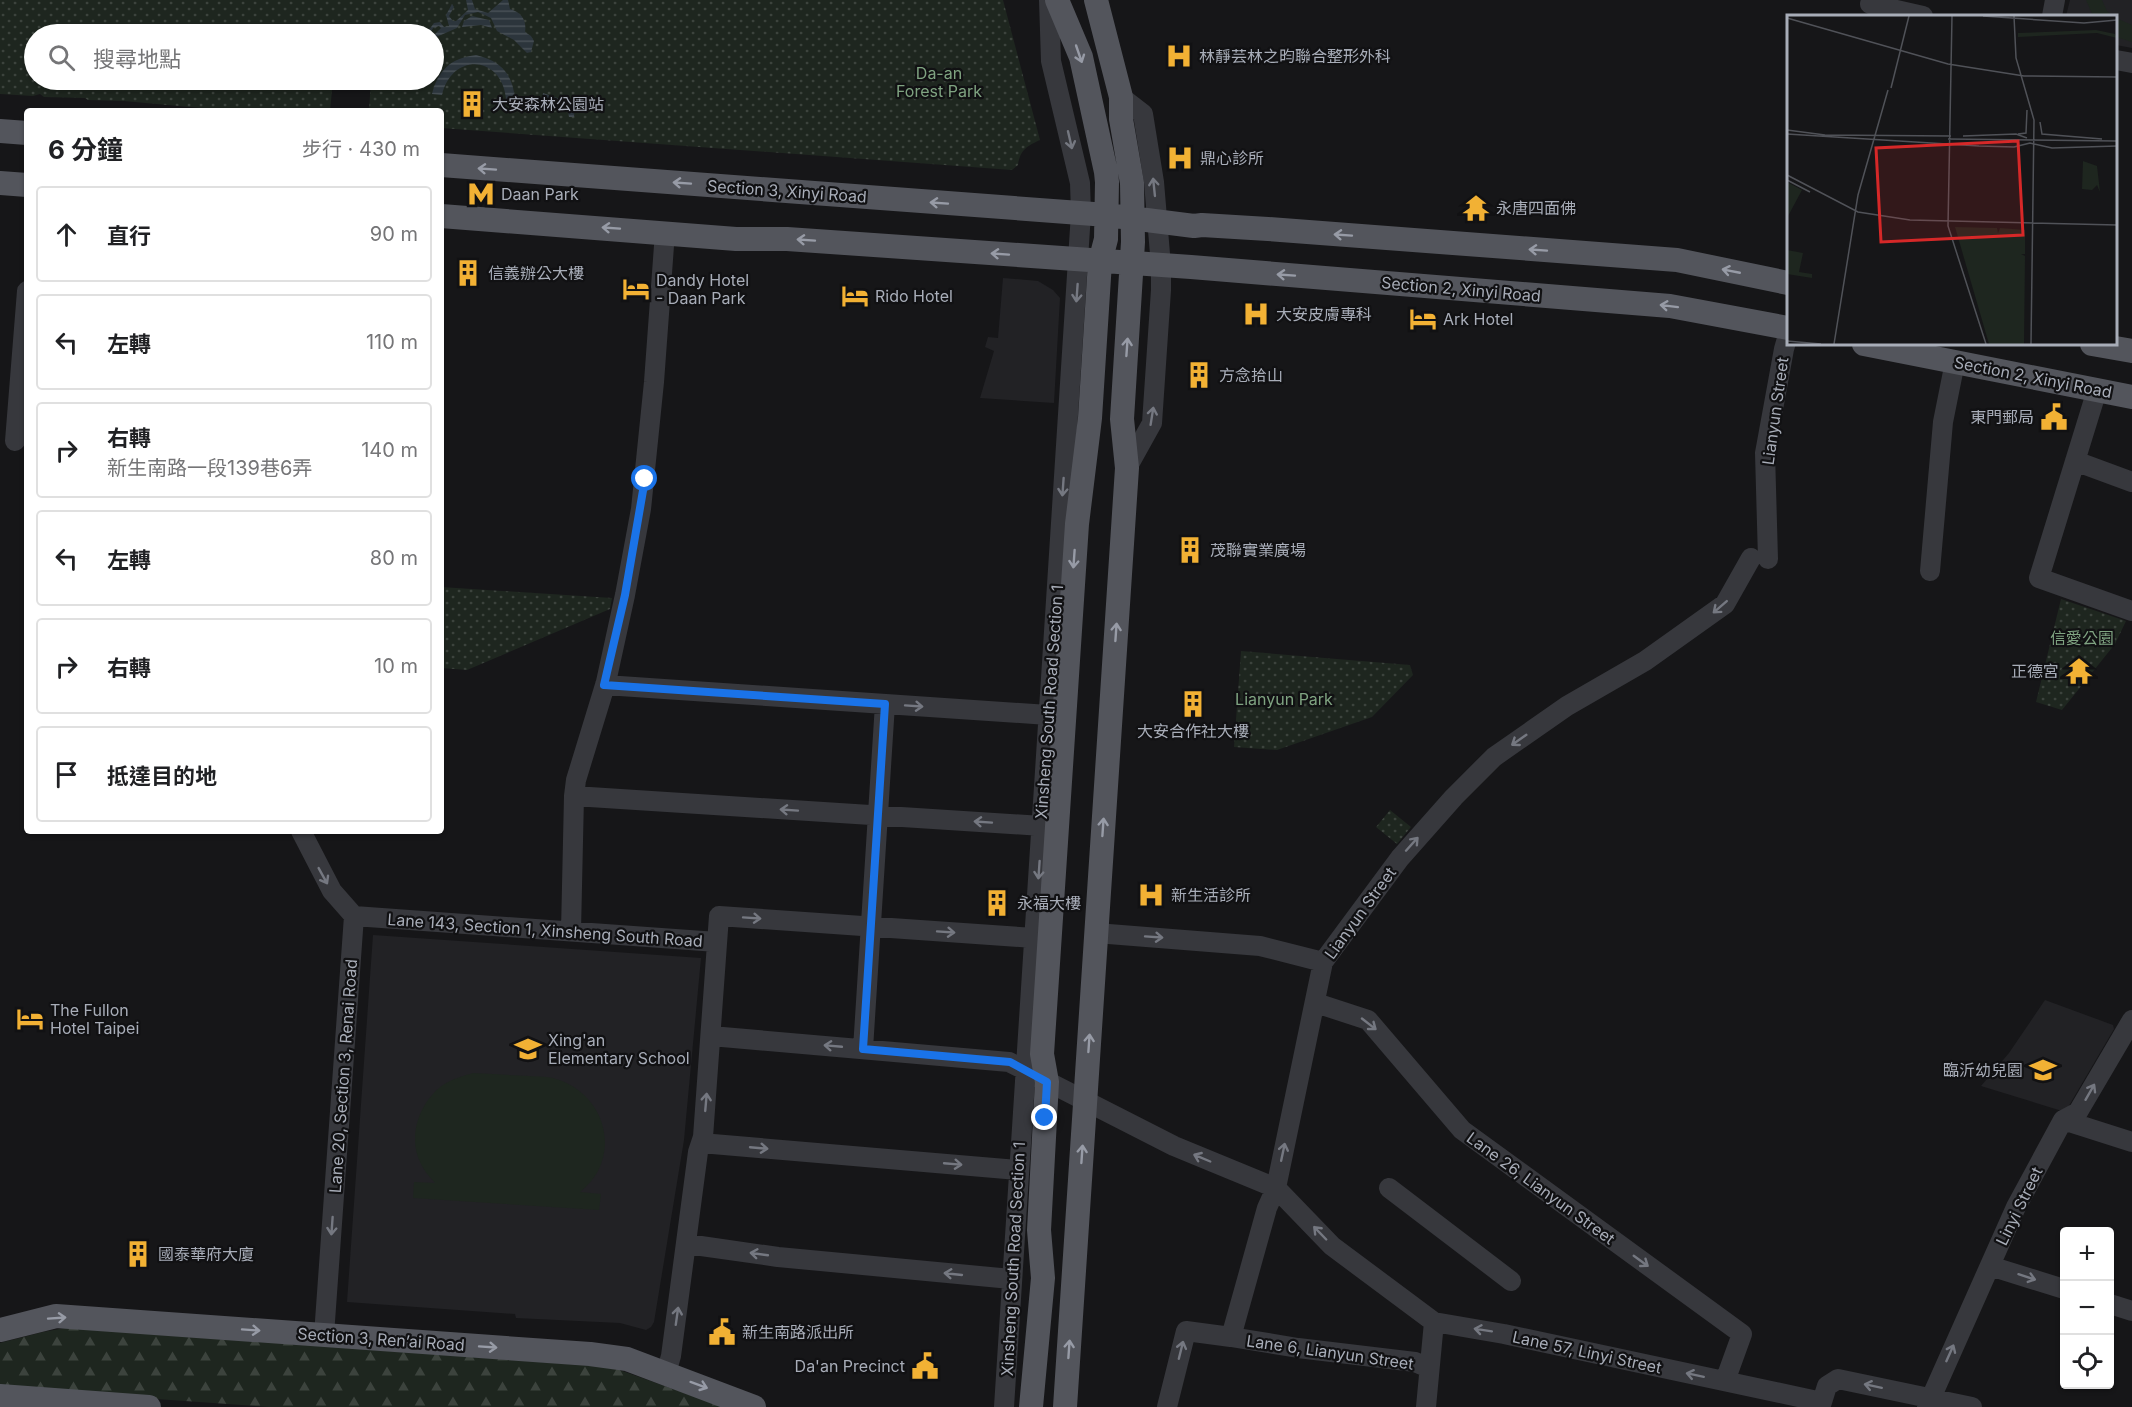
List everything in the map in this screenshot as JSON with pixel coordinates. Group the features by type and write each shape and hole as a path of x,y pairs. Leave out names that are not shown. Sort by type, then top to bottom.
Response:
{"main road":[{"path":"444,216 1089,261 1106,239 1106,172 1081,57 1057,0"},
{"path":"1065,1407 1127,468 1122,419 1134,218 1132,183 1121,119 1121,97 1096,0"},
{"path":"0,131 24,133"},
{"name":"Section 3, Xinyi Road","path":"444,165 1134,218"},
{"path":"0,183 24,185"},
{"path":"1134,218 1194,226 1279,230 1677,260 1787,283"},
{"name":"Section 2, Xinyi Road","path":"1089,261 1670,306 1787,328"},
{"name":"Xinsheng South Road Section 1","path":"1031,1407 1043,1278 1039,1230 1035,1076 1042,1054 1077,524 1090,418 1089,261"},
{"name":"Section 2, Xinyi Road","path":"1869,345 2132,397"},
{"path":"2098,345 2132,351"},
{"name":"Section 3, Ren’ai Road","path":"0,1330 56,1316 590,1354 627,1359 754,1407"},
{"path":"0,1396 149,1407"}],"street":[{"name":"Xinsheng South Road Section 1","path":"1004,1407 1018,1170 1035,1076 1034,938 1048,715 1089,261 1081,213 1080,183 1052,61 1049,0"},
{"path":"2052,15 2055,0"},
{"path":"1869,7 1917,15"},
{"path":"2117,60 2132,63"},
{"path":"1121,97 1143,114 1154,182 1161,266 1152,423 1127,468"},
{"path":"571,931 576,780 604,685 625,595 644,487 665,232"},
{"path":"15,441 24,328"},
{"name":"Lianyun Street","path":"1231,1337 1267,1208 1276,1188 1323,962 1400,858 1454,797 1494,757 1567,706 1645,661 1725,604 1760,559 1766,453 1787,338"},
{"path":"1930,571 1943,422 1955,362"},
{"path":"2097,390 2039,578 2132,611"},
{"path":"2075,461 2132,482"},
{"path":"604,685 1048,715"},
{"path":"863,1049 885,704"},
{"path":"574,796 1042,826"},
{"path":"304,834 332,891 354,916"},
{"name":"Lane 143, Section 1, Xinsheng South Road","path":"354,916 717,942 719,916 1034,938"},
{"name":"Lane 20, Section 3, Renai Road","path":"324,1335 354,916"},
{"path":"1096,933 1260,946 1323,962"},
{"path":"666,1373 671,1356 701,1143 717,942"},
{"name":"Lane 26, Lianyun Street","path":"1316,1003 1368,1020 1462,1130 1742,1334 1725,1382"},
{"name":"Linyi Street","path":"1929,1403 2016,1207 2063,1120 2078,1112 2132,1020"},
{"path":"711,1036 1010,1062 1174,1146 1276,1188"},
{"path":"2063,1120 2132,1142"},
{"path":"701,1143 1018,1170"},
{"name":"Lane 57, Linyi Street","path":"1276,1188 1332,1246 1434,1322 1504,1334 1822,1402 1827,1386 1838,1379 1929,1403"},
{"path":"1389,1188 1512,1281"},
{"path":"687,1244 778,1257 1011,1279"},
{"path":"1990,1266 2060,1288"},
{"path":"2114,1306 2132,1311"},
{"path":"1426,1407 1434,1322"},
{"path":"1167,1407 1186,1331 1231,1337"},
{"name":"Lane 6, Lianyun Street","path":"1231,1337 1298,1348 1415,1362 1429,1368"},
{"path":"1929,1403 1972,1407"}],"shaded area":[{"path":"466,0 472,0 475,9 488,13 503,0 508,0 510,9 522,17 525,32 534,41 531,52 527,53 514,40 497,31 491,18 478,12 465,15 457,28 444,34 444,27 449,26 446,15 452,4 454,7 449,16 453,21 468,10"},
{"path":"2070,0 2132,0 2132,48 2117,45 2117,15 2066,15"},
{"path":"472,16 489,20 492,28 481,25 462,27 464,21"},
{"path":"476,55 499,65 512,83 515,100 506,99 503,84 496,74 487,67 476,64 456,71 447,81 444,89 444,70 453,62"},
{"path":"434,90 444,90 442,95 432,94"},
{"path":"543,93 575,104 574,117 569,117 568,112 542,107"},
{"path":"1003,278 1038,281 1053,290 1060,298 1054,403 980,398 994,351 985,347 988,337 998,338"},
{"name":"Xing'an Elementary School","path":"373,935 701,958 684,1140 654,1322 651,1327 646,1330 620,1323 516,1318 515,1314 347,1302"},
{"name":"臨沂幼兒園","path":"2045,1000 2113,1025 2114,1029 2067,1109 2062,1111 1981,1086 2009,1053"}],"green space":[{"name":"Da-an Forest Park","path":"0,0 1003,0 1040,140 1025,149 1018,165 1012,170 444,128 444,108 369,108 370,90 444,90 444,24 24,24 24,90 332,90 330,108 200,108 85,98 44,97 40,94 33,96 0,94"},
{"path":"2086,0 2102,0 2107,11 2112,15 2093,15"},
{"path":"2117,18 2132,25 2132,42 2117,37"},
{"path":"444,587 612,598 610,609 467,670 444,668"},
{"name":"信愛公園","path":"2061,599 2126,621 2115,644 2062,710 2036,702"},
{"name":"Lianyun Park","path":"1241,651 1410,665 1413,675 1372,717 1277,750 1234,747"},
{"path":"1390,810 1411,827 1397,844 1376,827"},
{"path":"473,1073 553,1078 582,1093 599,1115 605,1143 598,1171 580,1192 601,1194 599,1210 413,1198 414,1182 435,1183 424,1169 415,1143 415,1132 422,1111 427,1101 443,1085"},
{"path":"65,1328 611,1367 724,1407 269,1407 0,1388 0,1343"}],"place":[{"name":"林靜芸林之昀聯合整形外科","path":"1179,56"},
{"name":"大安森林公園站","path":"472,104"},
{"name":"鼎心診所","path":"1180,158"},
{"name":"Daan Park","path":"481,194"},
{"name":"永唐四面佛","path":"1476,208"},
{"name":"信義辦公大樓","path":"468,273"},
{"name":"Dandy Hotel - Daan Park","path":"636,289"},
{"name":"Rido Hotel","path":"855,296"},
{"name":"大安皮膚專科","path":"1256,314"},
{"name":"Ark Hotel","path":"1423,319"},
{"name":"方念拾山","path":"1199,375"},
{"name":"東門郵局","path":"2054,417"},
{"name":"茂聯實業廣場","path":"1190,550"},
{"name":"正德宮","path":"2079,671"},
{"name":"大安合作社大樓","path":"1193,704"},
{"name":"新生活診所","path":"1151,895"},
{"name":"永福大樓","path":"997,903"},
{"name":"The Fullon Hotel Taipei","path":"30,1019"},
{"name":"Xing'an Elementary School","path":"528,1049"},
{"name":"臨沂幼兒園","path":"2043,1070"},
{"name":"國泰華府大廈","path":"138,1254"},
{"name":"新生南路派出所","path":"722,1332"},
{"name":"Da'an Precinct","path":"925,1366"}],"route":[{"path":"645,479 625,595 604,685 885,704 863,1049 1010,1062 1047,1082 1045,1118"}]}
